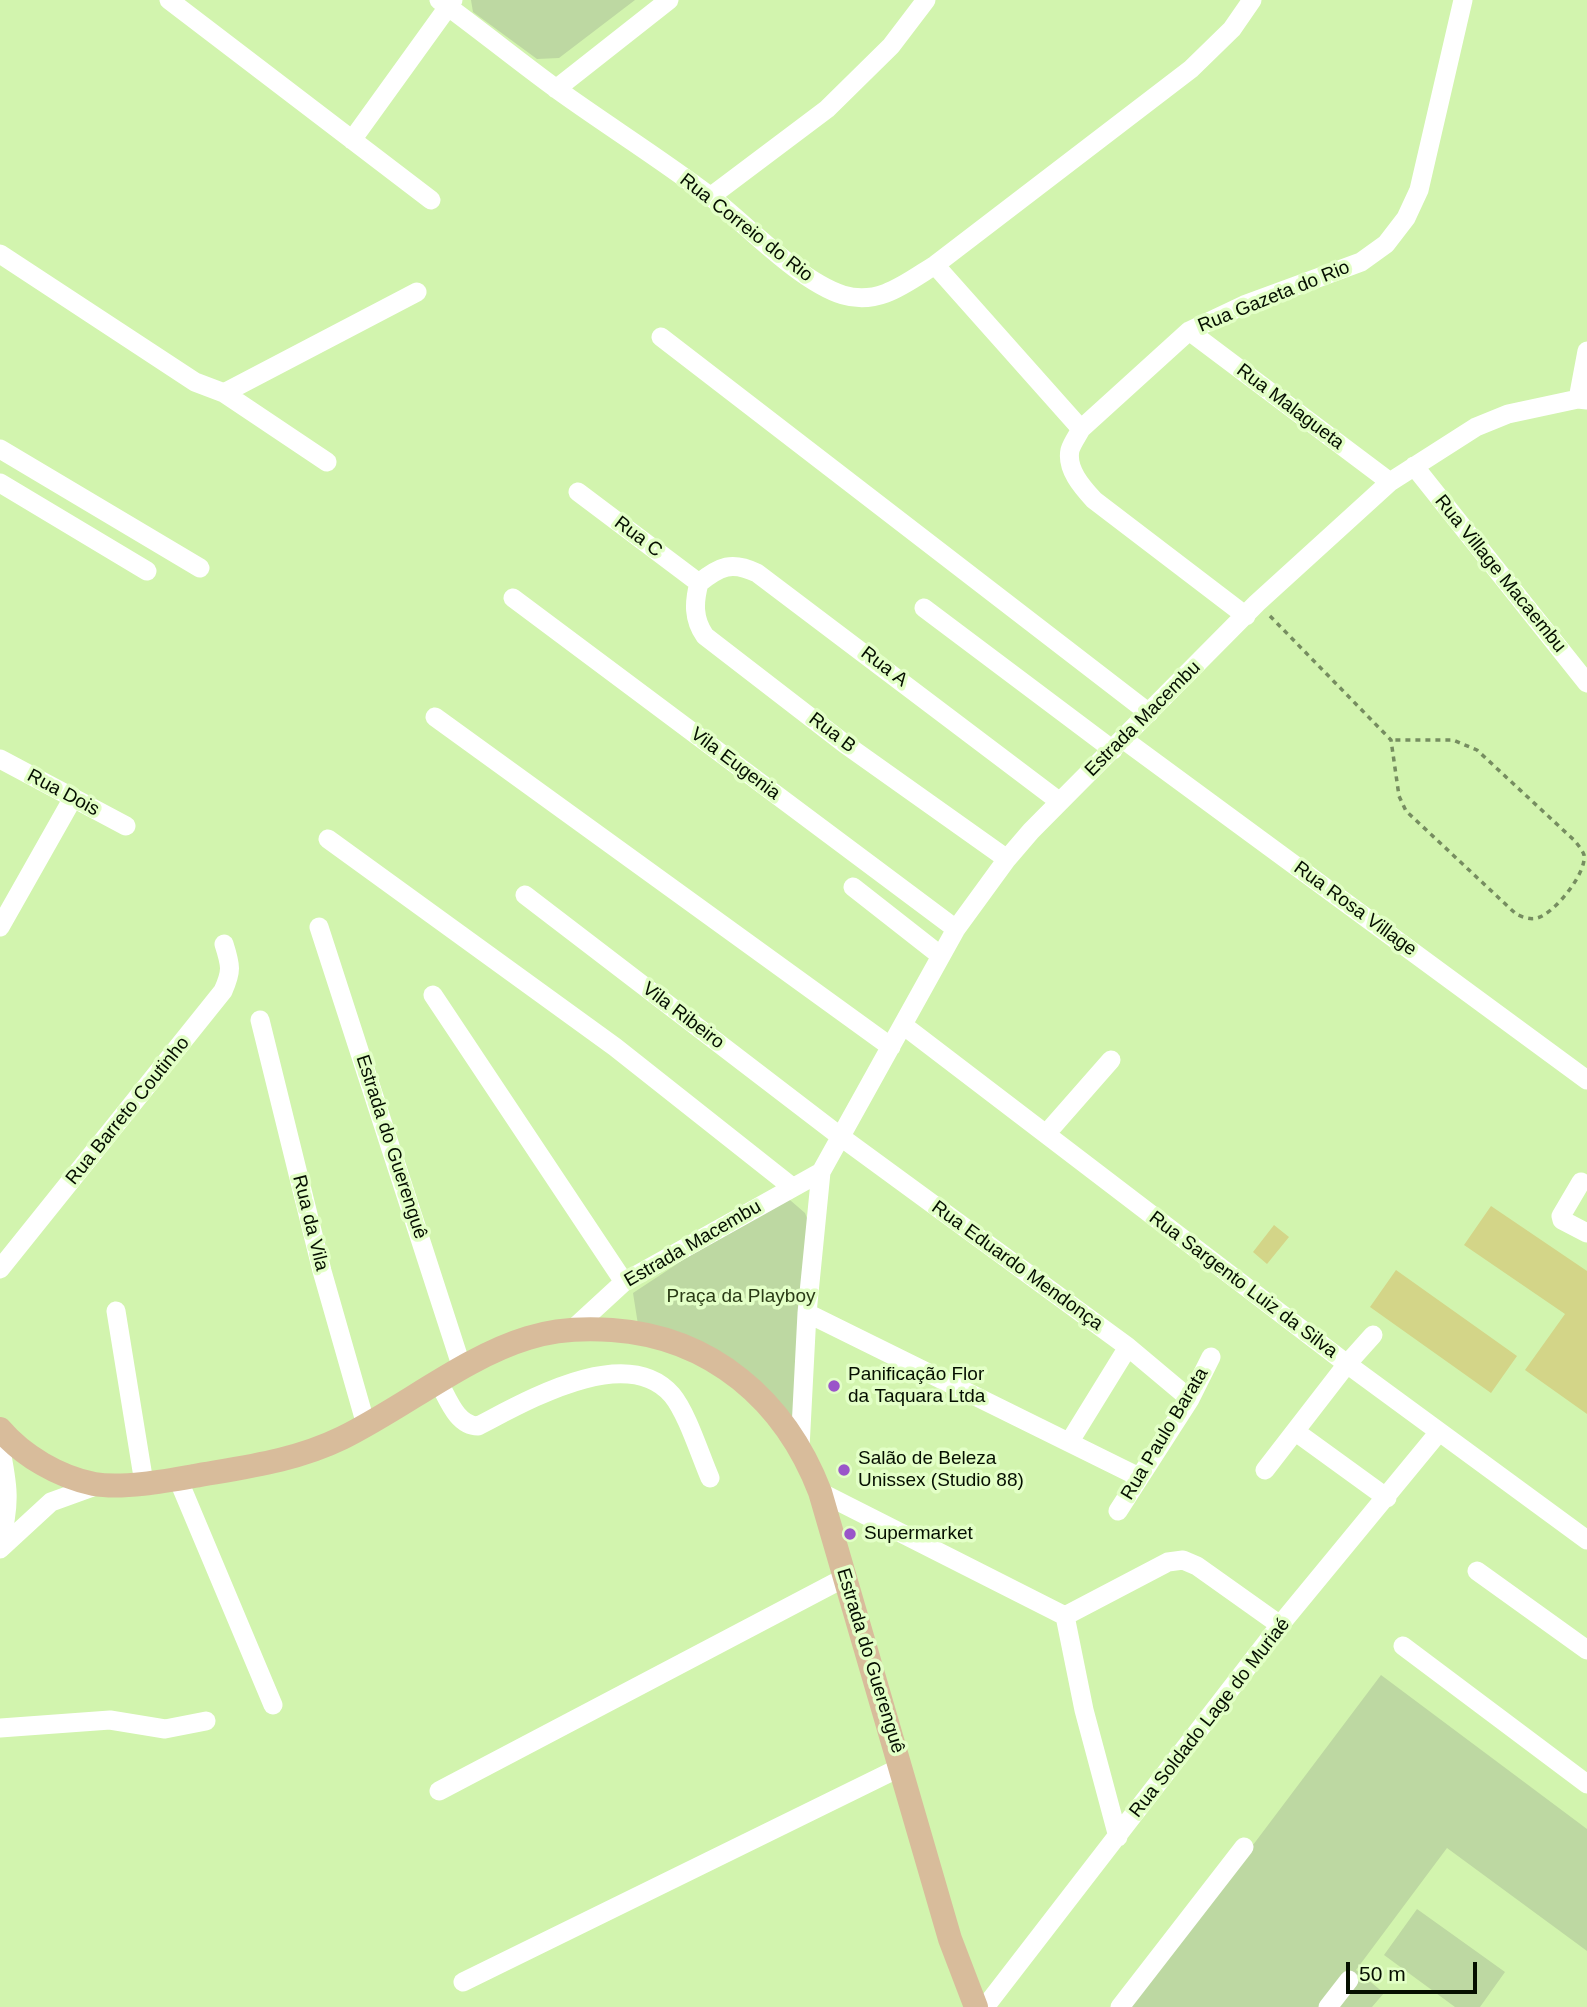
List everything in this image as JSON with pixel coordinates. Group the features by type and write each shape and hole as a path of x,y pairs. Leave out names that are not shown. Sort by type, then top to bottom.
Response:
{"main road":[{"name":"Estrada do Guerenguê","path":"0,1429 18,1447 46,1466 76,1479 98,1485 144,1483 284,1460 317,1450 366,1425 462,1368 525,1339 550,1332 574,1328 634,1331 693,1349 716,1361 738,1377 786,1427 800,1448 820,1492 950,1939 976,2007"}],"street":[{"path":"169,0 431,200"},
{"path":"556,89 669,0"},
{"path":"710,197 827,109 891,46 926,0"},
{"name":"Rua Correio do Rio","path":"446,2 556,89 710,197 810,280 844,295 863,298 881,296 898,289 935,265 1191,69 1232,29 1252,0"},
{"name":"Rua Gazeta do Rio","path":"1081,429 1189,331 1244,304 1361,262 1386,244 1406,218 1419,190 1463,0"},
{"path":"352,140 446,2"},
{"path":"0,254 195,382 224,393 327,462"},
{"path":"935,265 1081,429 1070,450 1072,468 1079,485 1094,500 1251,609"},
{"path":"224,393 417,292"},
{"name":"Rua Malagueta","path":"1189,331 1390,482"},
{"path":"661,337 1149,713"},
{"path":"1582,400 1587,351"},
{"name":"Estrada Macembu","path":"800,1448 807,1313 821,1172 956,929 1007,859 1031,831 1251,609 1390,482 1476,427 1508,414 1582,400"},
{"path":"0,449 201,568"},
{"name":"Rua Village Macaembu","path":"1414,466 1587,683"},
{"path":"0,483 147,570"},
{"name":"Rua C","path":"578,492 699,583"},
{"name":"Rua A","path":"699,583 713,572 734,565 757,573 1060,802"},
{"name":"Rua B","path":"699,583 696,615 705,636 845,744 1007,859"},
{"name":"Vila Eugenia","path":"513,598 956,929"},
{"name":"Rua Rosa Village","path":"923,608 1587,1080"},
{"path":"435,717 891,1047"},
{"name":"Rua Dois","path":"0,759 125,826"},
{"path":"0,927 73,798"},
{"path":"328,839 615,1047 792,1187"},
{"path":"853,887 942,957"},
{"name":"Vila Ribeiro","path":"525,895 841,1137"},
{"name":"Estrada do Guerenguê","path":"319,927 462,1368"},
{"name":"Rua Barreto Coutinho","path":"0,1269 223,991 231,974 231,964 224,944"},
{"path":"433,995 624,1282"},
{"name":"Rua da Vila","path":"260,1020 322,1271 366,1425"},
{"name":"Rua Sargento Luiz da Silva","path":"904,1025 1347,1364 1587,1540"},
{"path":"1046,1134 1111,1060"},
{"name":"Rua Eduardo Mendonça","path":"841,1137 1128,1347 1190,1399"},
{"name":"Estrada Macembu","path":"574,1328 624,1282 821,1172"},
{"path":"1581,1182 1561,1216 1563,1220 1587,1233"},
{"path":"116,1311 144,1483"},
{"path":"807,1313 1139,1477"},
{"path":"1265,1470 1347,1364 1373,1335"},
{"path":"1070,1441 1128,1347"},
{"name":"Rua Paulo Barata","path":"1118,1511 1190,1399 1211,1357"},
{"path":"439,1383 463,1421 470,1426 478,1426 537,1396 595,1375 622,1374 657,1383 672,1395 710,1478"},
{"path":"1296,1432 1387,1498"},
{"name":"Rua Soldado Lage do Muriaé","path":"985,2007 1280,1625 1439,1433"},
{"path":"0,1446 9,1495"},
{"path":"0,1543 9,1495 17,1476 26,1466 46,1466 57,1480 51,1502"},
{"path":"178,1479 273,1705"},
{"path":"0,1549 51,1502 98,1485"},
{"path":"820,1492 1065,1616"},
{"path":"1065,1616 1168,1562 1182,1560 1197,1566 1280,1625"},
{"path":"1478,1571 1587,1650"},
{"path":"439,1791 845,1578"},
{"path":"1065,1616 1084,1710 1118,1837"},
{"path":"1403,1646 1587,1784"},
{"path":"0,1728 110,1720 165,1729 206,1721"},
{"path":"463,1982 901,1767"},
{"path":"1120,2007 1244,1847"},
{"path":"1328,2007 1349,1980"}],"path":[{"path":"1251,609 1391,740 1399,796 1406,811 1516,914 1525,918 1538,918 1549,911 1576,884 1583,871 1584,854 1575,841 1477,750 1453,740 1391,740"}],"green space":[{"path":"471,0 635,0 559,58 537,59 473,12"},
{"name":"Praça da Playboy","path":"783,1194 805,1213 810,1226 795,1431 785,1415 639,1331 633,1293"},
{"path":"1381,1675 1587,1829 1587,1951 1447,1848 1356,1970 1384,1993 1372,2007 1131,2007"},
{"path":"1417,1909 1505,1972 1480,2007 1455,2007 1384,1955"}],"building":[{"path":"1491,1206 1587,1271 1587,1414 1525,1370 1565,1314 1464,1245"},
{"path":"1274,1225 1289,1237 1267,1264 1253,1252"},
{"path":"1396,1270 1517,1356 1491,1393 1370,1307"}],"place":[{"name":"Panificação Flor da Taquara Ltda","path":"834,1386"},
{"name":"Salão de Beleza Unissex (Studio 88)","path":"844,1470"},
{"name":"Supermarket","path":"850,1534"}]}
